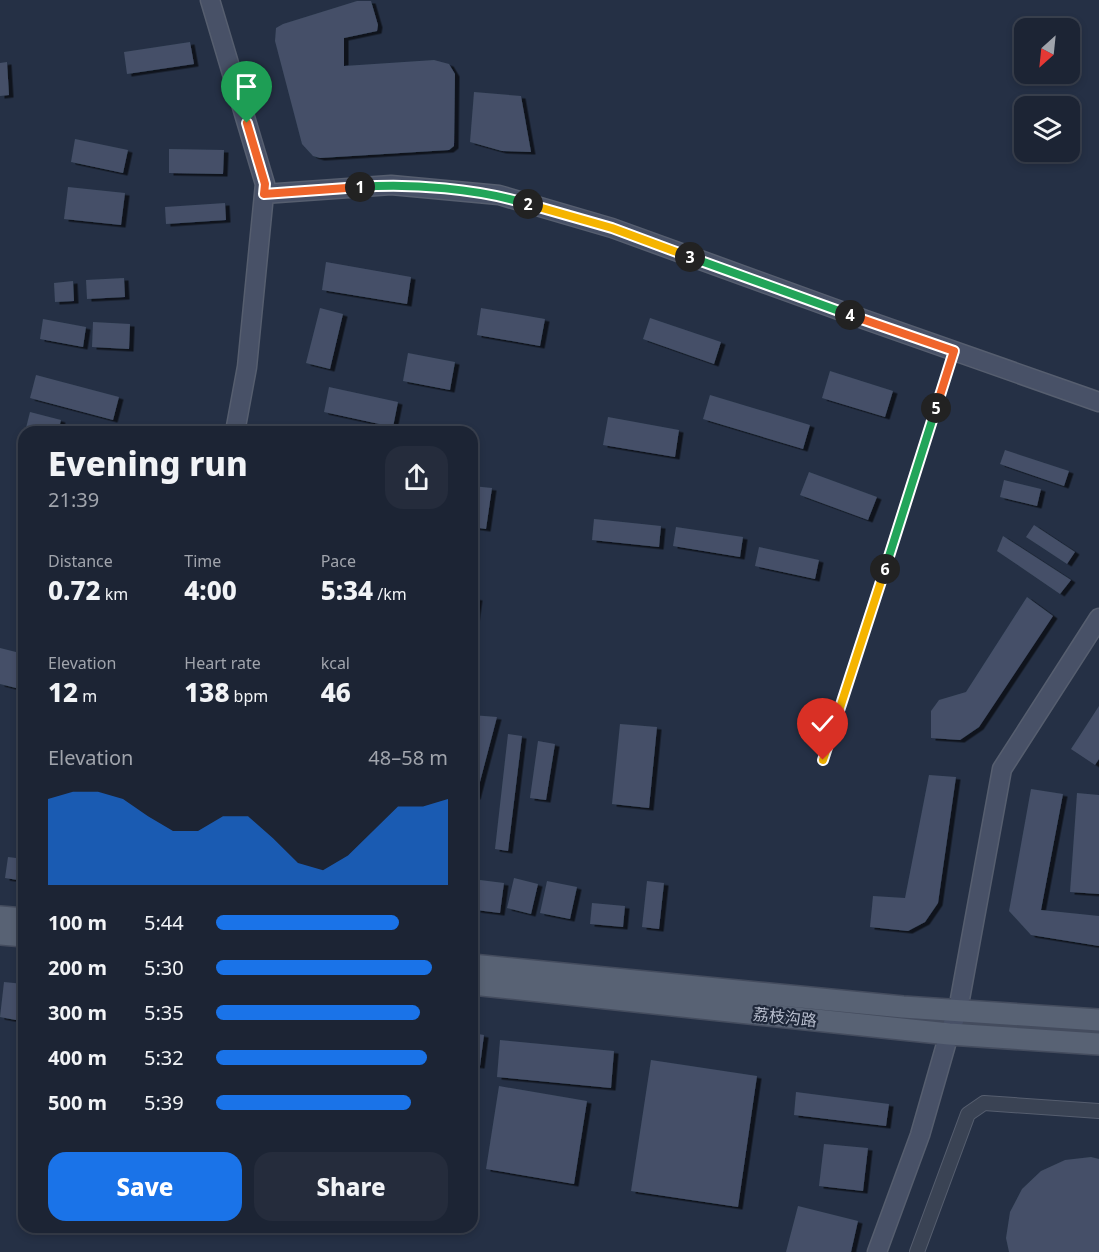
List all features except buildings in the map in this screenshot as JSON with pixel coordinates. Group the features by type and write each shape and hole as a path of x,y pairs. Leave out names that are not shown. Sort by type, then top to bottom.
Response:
{"main road":[{"path":"0,917 18,918"},
{"path":"0,934 18,936"},
{"name":"荔枝沟路","path":"478,966 701,988 1099,1020"},
{"name":"荔枝沟路","path":"478,985 949,1034 1099,1044"}],"street":[{"path":"210,0 265,184 247,367 236,426"},
{"path":"264,194 391,185 499,195 612,228 1099,402"},
{"path":"877,1252 920,1135 958,1010 1002,769 1099,618"},
{"path":"917,1252 969,1114 984,1103 1099,1111"}],"lane":[{"path":"823,760 954,351"}],"route":[{"path":"247,123 265,184 264,194 391,185 499,195 612,228 954,351 823,760"}]}
